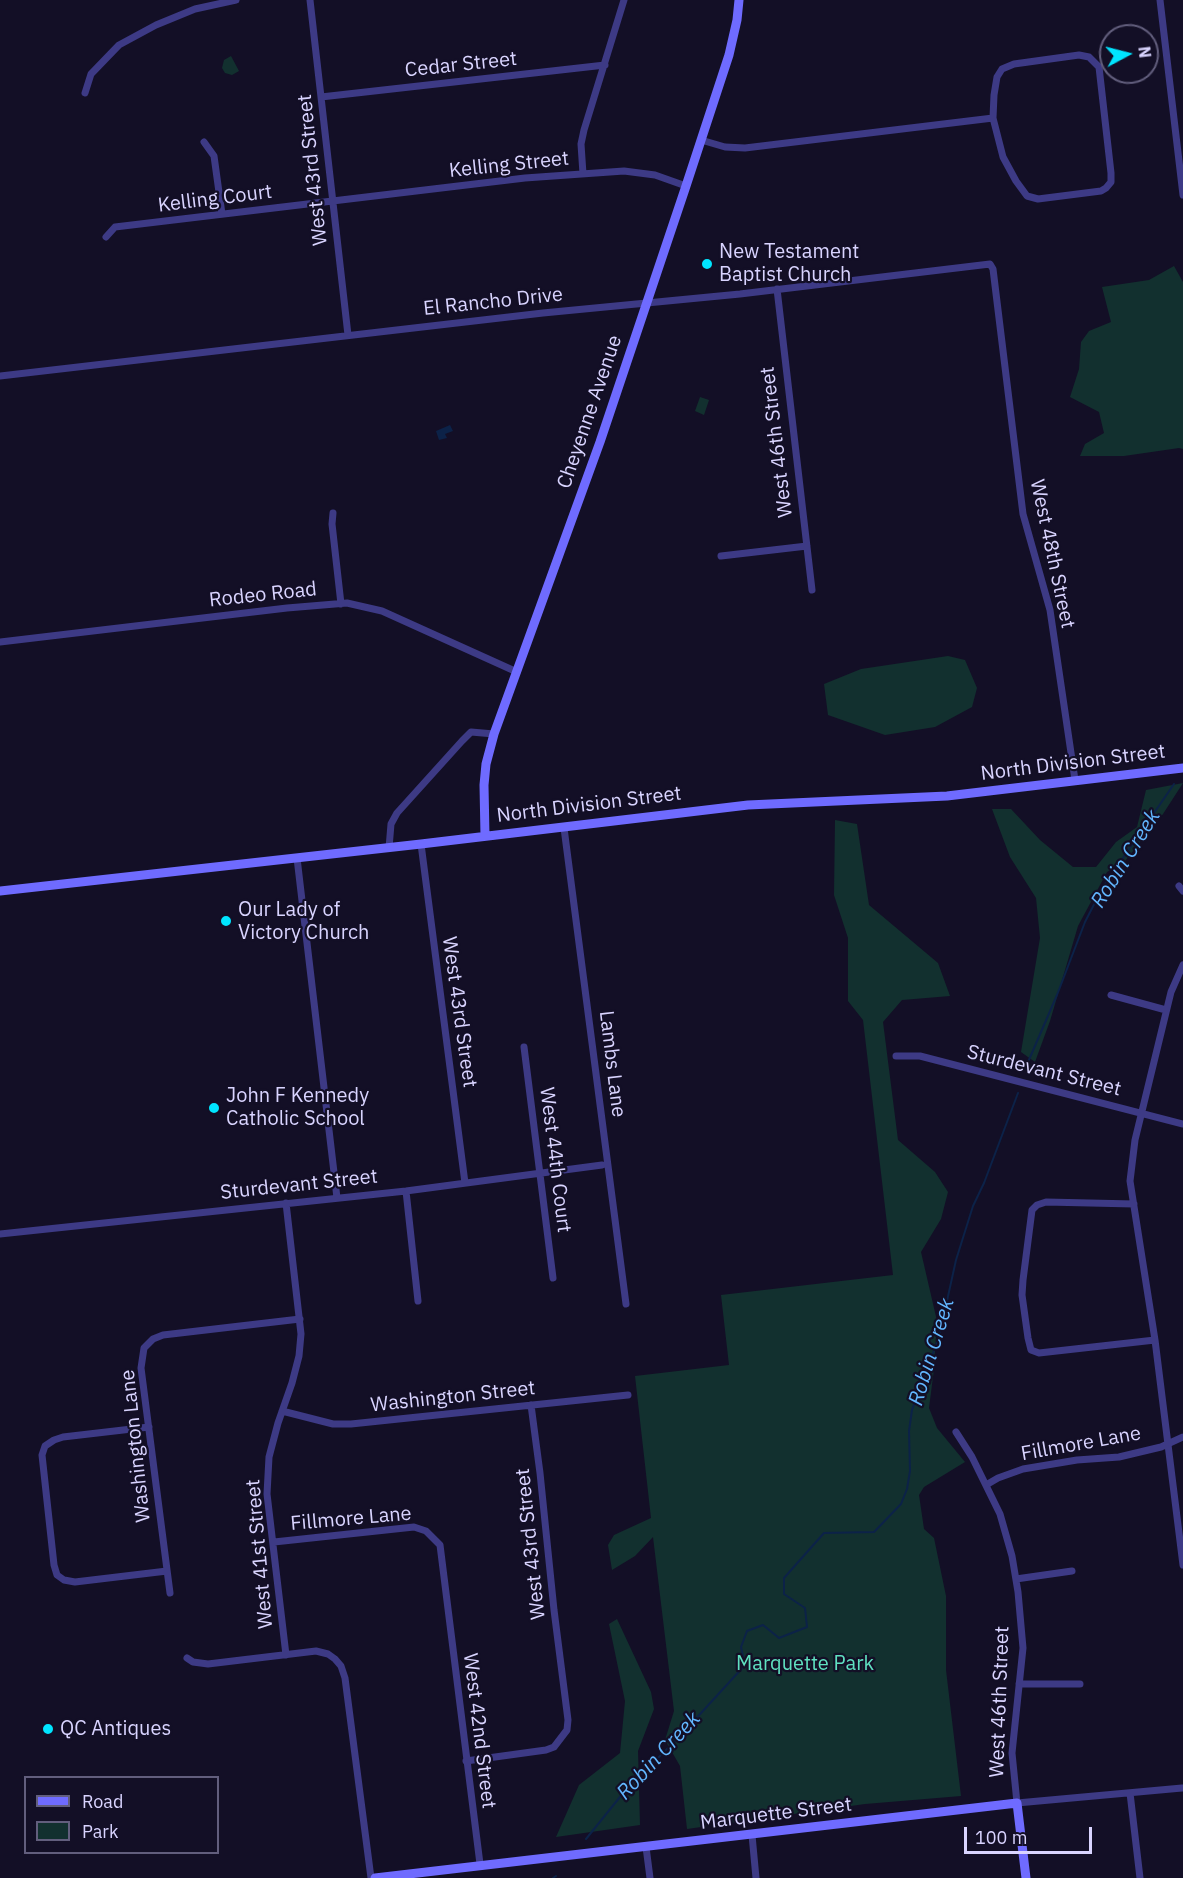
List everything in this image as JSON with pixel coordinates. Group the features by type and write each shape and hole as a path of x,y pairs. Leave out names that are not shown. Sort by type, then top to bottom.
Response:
{"street":[{"path":"85,93 91,74 119,45 195,9 236,0"},
{"name":"West 43rd Street","path":"310,0 348,335"},
{"path":"583,174 581,144 584,130 624,0"},
{"name":"Cheyenne Avenue","path":"484,836 486,764 494,734 600,442 686,186 729,55 739,0"},
{"path":"1160,0 1183,195"},
{"path":"1079,56 1089,57 1099,67 1101,77 1112,173 1107,188 1101,191 1038,200 1027,196 1003,157 993,118 996,77 1002,69 1014,64 1079,56"},
{"name":"Cedar Street","path":"321,97 605,65"},
{"path":"700,140 725,147 745,148 993,118"},
{"path":"204,142 214,156 222,214"},
{"name":"Kelling Street","path":"333,201 514,180 624,171 640,172 686,186"},
{"name":"Kelling Court","path":"106,237 115,227 333,201"},
{"name":"El Rancho Drive","path":"0,376 990,264"},
{"name":"West 48th Street","path":"990,264 993,269 1023,514 1050,610 1075,780"},
{"name":"West 46th Street","path":"777,289 812,590"},
{"path":"333,513 332,524 341,603"},
{"path":"721,556 807,546"},
{"name":"Rodeo Road","path":"0,642 341,603 372,607 517,672"},
{"path":"389,848 389,831 397,813 462,741 471,732 494,734"},
{"name":"North Division Street","path":"0,891 564,828 748,805 947,796 1183,768"},
{"name":"Lambs Lane","path":"564,828 626,1304"},
{"name":"West 43rd Street","path":"421,844 465,1183"},
{"path":"297,858 337,1198"},
{"path":"1183,965 1166,1010 1141,1113 1130,1180 1155,1340 1183,1565"},
{"path":"1111,995 1166,1010"},
{"name":"West 44th Court","path":"524,1047 553,1278"},
{"name":"Sturdevant Street","path":"896,1056 920,1056 1183,1124"},
{"name":"Sturdevant Street","path":"0,1234 406,1191 602,1165"},
{"path":"406,1191 418,1301"},
{"path":"1134,1204 1046,1202 1037,1205 1032,1210 1022,1295 1028,1338 1032,1350 1039,1353 1155,1340"},
{"name":"West 41st Street","path":"286,1203 301,1334 299,1356 269,1457 267,1494 286,1655"},
{"name":"Washington Lane","path":"170,1593 141,1368 144,1348 153,1339 163,1335 300,1319"},
{"name":"Washington Street","path":"282,1411 333,1424 351,1424 628,1395"},
{"name":"West 43rd Street","path":"466,1761 546,1750 554,1747 567,1730 568,1720 531,1405"},
{"path":"149,1427 63,1437 45,1446 42,1455 54,1565 57,1575 64,1581 75,1582 167,1571"},
{"name":"West 46th Street","path":"956,1432 972,1457 1000,1515 1016,1579 1023,1648 1012,1753 1026,1878"},
{"name":"Fillmore Lane","path":"986,1485 1023,1469 1077,1460 1119,1457 1168,1444 1183,1437"},
{"name":"Fillmore Lane","path":"274,1542 414,1527 426,1531 440,1545 447,1601"},
{"path":"1016,1579 1072,1571"},
{"name":"West 42nd Street","path":"447,1601 480,1864"},
{"path":"187,1658 193,1662 208,1664 316,1651 328,1654 341,1666 345,1678 373,1878"},
{"path":"1019,1684 1080,1684"},
{"name":"Marquette Street","path":"373,1878 1017,1803 1182,1788"},
{"path":"1130,1793 1140,1878"},
{"path":"752,1835 756,1878"},
{"path":"646,1847 650,1878"}],"green space":[{"path":"231,56 239,71 232,75 225,73 222,68 224,60"},
{"path":"1174,266 1183,282 1183,449 1124,456 1080,456 1085,444 1104,433 1099,412 1070,397 1079,369 1081,342 1089,331 1111,322 1102,287 1149,280"},
{"path":"700,397 709,400 704,415 695,411"},
{"path":"948,656 965,660 977,688 972,707 935,727 885,735 828,715 824,684 861,669"},
{"path":"1183,783 1163,814 1125,861 1107,872 1078,926 1050,1021 1035,1062 1021,1052 1040,938 1036,898 1010,857 992,809 1011,809 1040,840 1073,867 1096,867 1116,842 1137,827 1146,790"},
{"name":"Marquette Park","path":"835,820 857,824 869,905 938,963 950,996 902,1000 883,1022 898,1140 935,1172 948,1192 941,1219 921,1252 937,1321 929,1408 937,1428 965,1462 924,1487 919,1495 924,1529 934,1538 946,1596 946,1670 961,1796 865,1804 687,1829 680,1766 665,1740 674,1711 653,1537 635,1556 612,1570 608,1545 614,1535 651,1518 635,1376 729,1365 721,1295 893,1275 863,1020 848,1001 848,938 834,895"},
{"path":"617,1619 651,1692 654,1709 638,1751 640,1825 556,1837 579,1785 620,1753 625,1701 609,1624"}],"water":[{"path":"450,425 453,431 445,434 447,438 439,440 436,431"}],"waterway":[{"name":"Robin Creek","path":"1025,1069 1085,922 1103,887 1174,784"},
{"name":"Robin Creek","path":"586,1839 624,1792 680,1736 745,1665 741,1647 747,1631 763,1625 779,1638 807,1627 805,1608 784,1594 784,1578 824,1533 874,1532 901,1504 907,1489 910,1471 909,1431 912,1410 939,1337 956,1260 973,1206 1018,1093"}],"place":[{"name":"New Testament Baptist Church","path":"707,264"},
{"name":"Our Lady of Victory Church","path":"226,921"},
{"name":"John F Kennedy Catholic School","path":"214,1108"},
{"name":"QC Antiques","path":"48,1729"}]}
